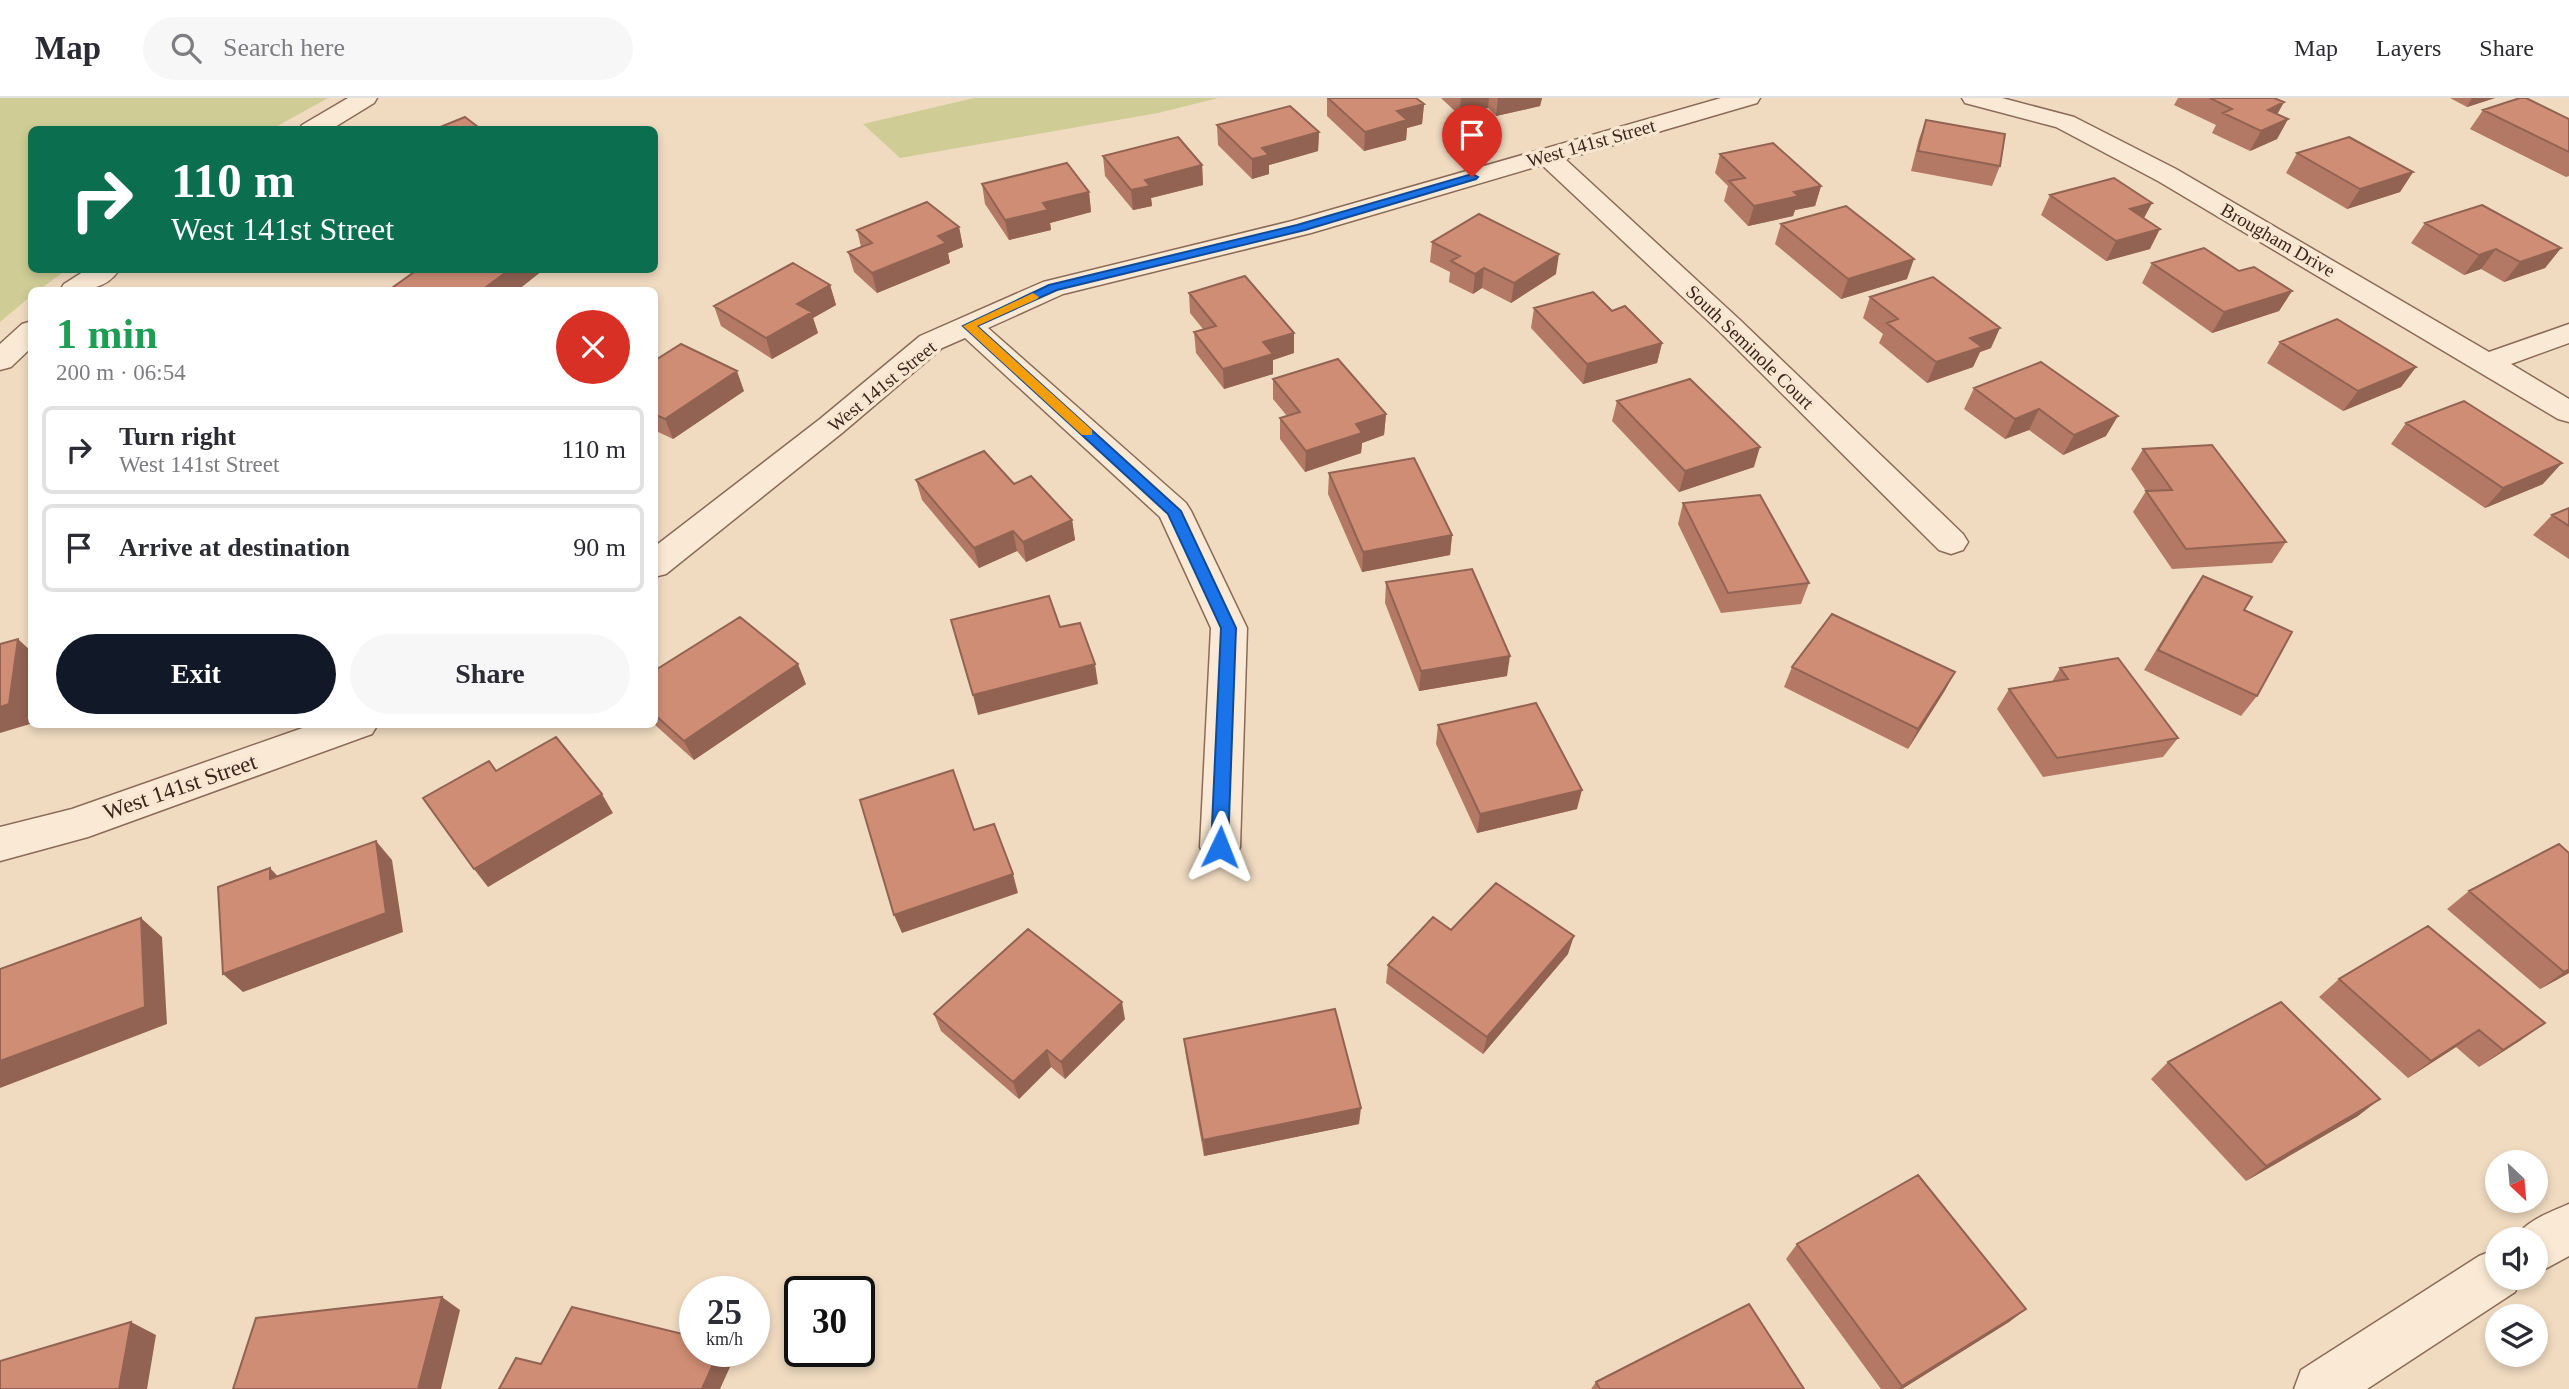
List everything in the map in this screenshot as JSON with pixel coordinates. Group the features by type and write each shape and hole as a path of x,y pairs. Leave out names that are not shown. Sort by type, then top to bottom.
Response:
{"street":[{"path":"318,126 365,98"},
{"name":"West 141st Street","path":"658,562 831,426 931,342 1053,288 1301,228 1748,98"},
{"name":"Brougham Drive","path":"1974,98 2065,122 2099,139 2167,175 2569,412"},
{"name":"South Seminole Court","path":"1546,155 1730,326 1951,542"},
{"path":"79,287 100,273"},
{"path":"969,326 1174,511 1229,628 1220,847"},
{"path":"2486,363 2569,333"},
{"path":"0,361 28,334"},
{"name":"West 141st Street","path":"0,845 74,825 348,728"},
{"path":"2548,1241 2569,1228"},
{"path":"2320,1389 2485,1282"}],"shaded area":[{"path":"0,98 328,98 277,126 28,126 28,273 62,273 43,287 28,287 28,299 0,322"},
{"path":"974,98 1218,98 1158,113 900,158 863,124"}],"building":[{"path":"1328,98 1416,98 1424,104 1397,111 1407,120 1365,132"},
{"path":"2210,98 2274,98 2284,102 2268,110 2288,119 2261,131 2223,113 2232,109"},
{"path":"2526,98 2569,119 2569,152 2483,110"},
{"path":"1290,106 1319,132 1262,148 1269,155 1252,159 1217,125"},
{"path":"465,117 477,126 443,126"},
{"path":"1926,120 2005,134 2000,166 1918,151"},
{"path":"1178,137 1202,165 1145,180 1150,186 1131,190 1103,156"},
{"path":"2349,137 2413,172 2360,189 2297,153"},
{"path":"1773,143 1821,186 1794,192 1799,196 1754,206 1729,181 1745,178 1720,154"},
{"path":"1067,163 1089,192 1043,203 1048,210 1005,220 982,184"},
{"path":"2114,178 2152,203 2130,209 2160,229 2116,241 2050,195"},
{"path":"927,202 959,227 938,236 946,243 872,273 848,252 872,243 857,230"},
{"path":"2482,205 2561,248 2520,262 2496,249 2479,255 2425,223"},
{"path":"1846,206 1914,259 1848,279 1781,224"},
{"path":"1479,214 1559,254 1514,283 1484,268 1475,274 1451,261 1460,256 1432,242"},
{"path":"2204,248 2239,271 2254,267 2292,291 2224,312 2152,263"},
{"path":"793,263 830,285 797,304 812,312 766,338 714,306"},
{"path":"413,273 505,273 486,287 393,287"},
{"path":"1245,276 1294,333 1263,342 1273,354 1223,369 1194,332 1216,326 1189,293"},
{"path":"1933,277 2000,328 1970,338 1982,347 1936,362 1887,323 1898,319 1870,297"},
{"path":"1593,292 1612,311 1625,306 1662,343 1587,364 1534,308"},
{"path":"2337,319 2416,367 2358,391 2280,342"},
{"path":"681,344 737,371 665,419 658,416 658,358"},
{"path":"1338,359 1386,414 1356,424 1362,433 1306,451 1280,418 1300,412 1273,379"},
{"path":"2041,362 2118,416 2074,435 2039,409 2015,419 1974,388"},
{"path":"1690,379 1760,447 1685,471 1617,401"},
{"path":"2464,401 2562,463 2503,488 2406,423"},
{"path":"2212,445 2286,542 2186,549 2146,491 2172,490 2143,449"},
{"path":"984,451 1014,484 1031,476 1072,520 1023,542 1013,531 974,548 916,480"},
{"path":"1414,458 1452,535 1363,552 1329,473"},
{"path":"1760,495 1809,583 1728,593 1683,503"},
{"path":"2569,508 2569,526 2552,515"},
{"path":"1472,569 1510,656 1421,671 1386,582"},
{"path":"2203,576 2252,597 2244,610 2292,632 2257,696 2158,650"},
{"path":"1049,596 1060,627 1080,623 1095,664 973,695 951,620"},
{"path":"1832,614 1955,672 1918,729 1792,667"},
{"path":"740,617 798,664 684,741 658,718 658,668"},
{"path":"18,639 9,704 0,707 0,644"},
{"path":"2118,658 2178,738 2057,758 2009,689 2068,679 2060,668"},
{"path":"1536,703 1582,790 1480,814 1438,725"},
{"path":"556,737 602,794 474,869 423,798 489,761 496,771"},
{"path":"953,770 974,830 994,824 1013,874 894,915 860,800"},
{"path":"376,841 386,913 223,974 218,887 270,868 270,879"},
{"path":"2559,844 2569,853 2569,969 2564,972 2469,891"},
{"path":"1496,883 1574,936 1487,1037 1388,965 1433,917 1451,930"},
{"path":"141,918 145,1007 0,1061 0,969"},
{"path":"2428,926 2545,1023 2503,1050 2479,1030 2431,1061 2339,979"},
{"path":"1028,929 1122,1002 1061,1062 1047,1050 1013,1082 934,1014"},
{"path":"2281,1002 2380,1099 2266,1166 2168,1062"},
{"path":"1335,1009 1361,1108 1203,1140 1184,1039"},
{"path":"1918,1175 2026,1309 1902,1386 1797,1244"},
{"path":"442,1297 418,1389 233,1389 256,1318"},
{"path":"1749,1304 1804,1389 1600,1389 1596,1382"},
{"path":"572,1307 679,1333 679,1367 712,1367 702,1389 499,1389 516,1358 541,1364"},
{"path":"131,1322 119,1389 0,1389 0,1361"}],"slow traffic":[{"path":"1033,297 969,326 1087,433"}],"route":[{"path":"1220,847 1229,628 1174,511 969,326 1053,288 1301,228 1472,177"}]}
